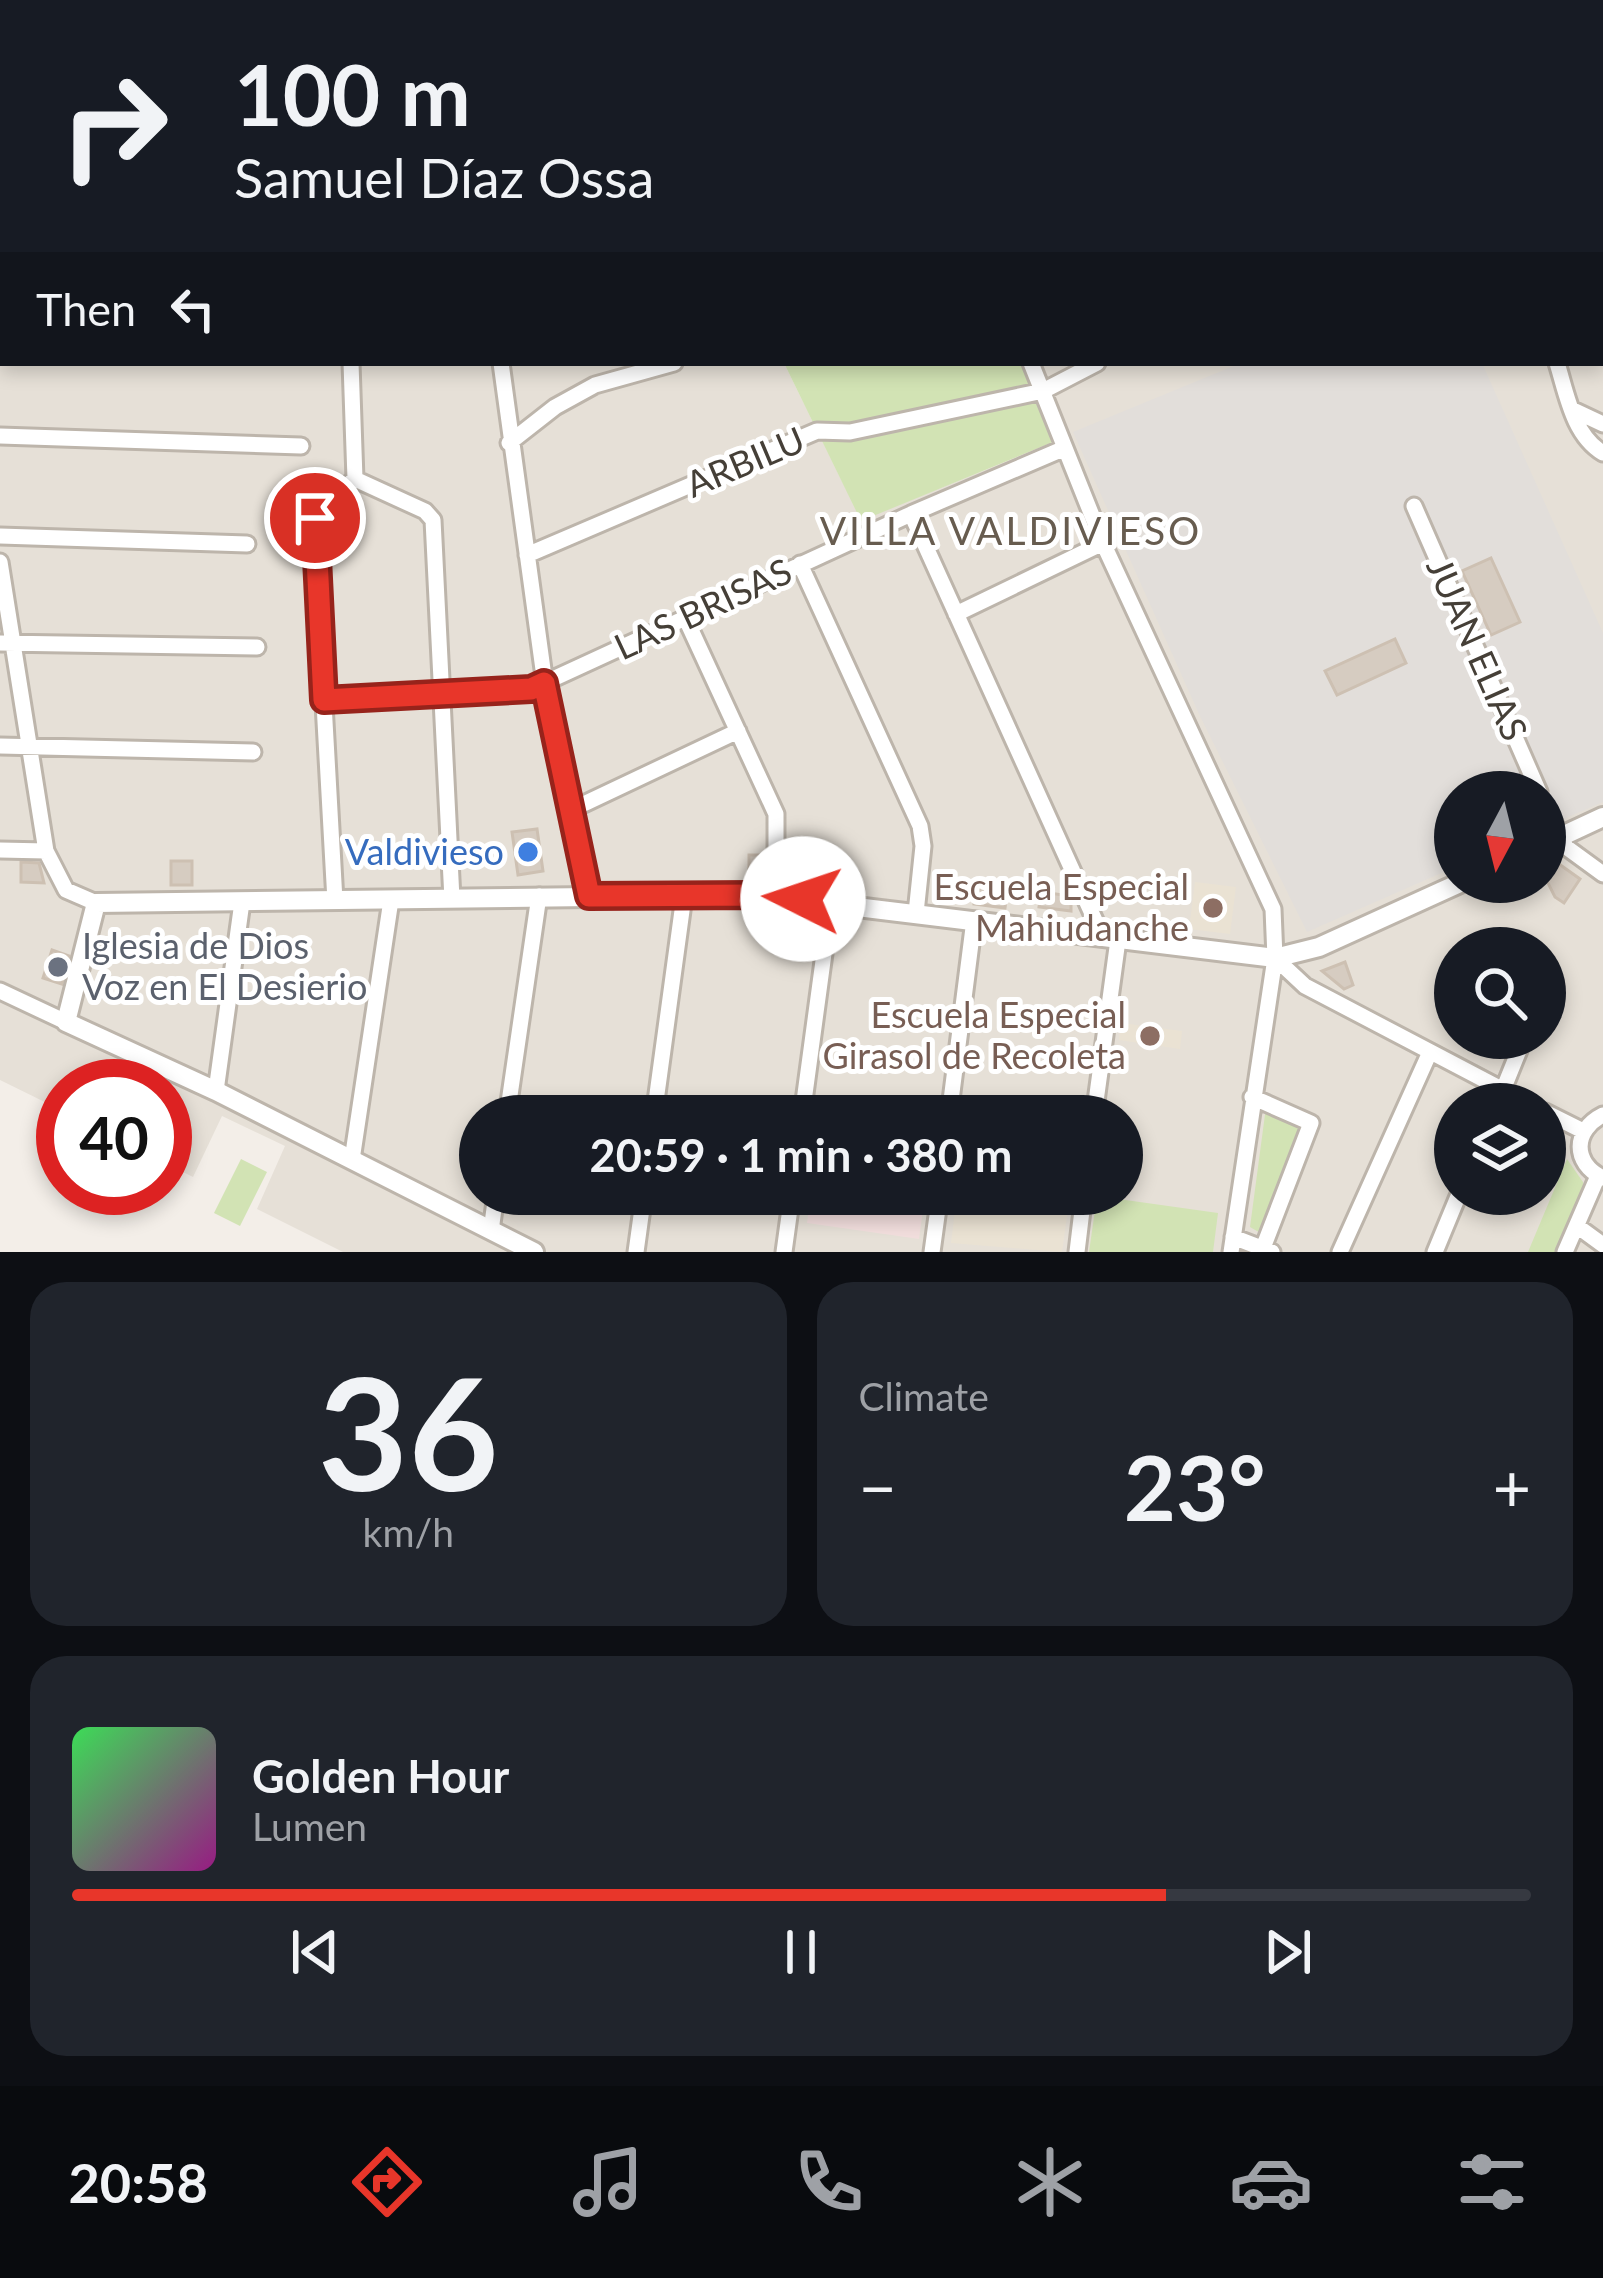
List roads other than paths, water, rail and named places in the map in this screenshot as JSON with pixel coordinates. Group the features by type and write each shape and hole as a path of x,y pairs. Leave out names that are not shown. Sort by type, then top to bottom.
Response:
{"street":[{"path":"351,366 355,479"},
{"path":"501,366 544,683 589,896"},
{"path":"509,443 555,406 595,385 663,366"},
{"path":"1031,366 1103,543 1273,910 1275,958 1252,1096 1232,1245 1267,1250 1311,1123 1252,1096"},
{"name":"ARBILU","path":"527,555 817,431 850,432 1043,391 1091,366"},
{"path":"1558,366 1571,410 1588,444 1603,453"},
{"path":"1571,410 1603,424"},
{"path":"0,436 301,446"},
{"name":"LAS BRISAS","path":"324,700 531,689 1066,448"},
{"path":"355,479 374,484 432,517 452,898"},
{"path":"335,901 314,524 322,505 355,479"},
{"name":"JUAN ELIAS","path":"1414,506 1530,771"},
{"path":"911,514 1110,939 1096,1095"},
{"path":"0,536 248,544"},
{"path":"956,614 1103,543"},
{"path":"0,562 6,643 46,851 66,890 96,903 776,896 1275,958 1319,947 1434,895"},
{"path":"800,564 920,826 923,846 916,913"},
{"path":"685,617 778,822 776,896"},
{"path":"6,643 257,647"},
{"path":"571,809 738,731"},
{"path":"0,746 253,752"},
{"path":"1566,835 1603,818"},
{"path":"0,850 46,851"},
{"path":"1566,850 1603,874"},
{"path":"510,1095 539,896"},
{"path":"657,1095 684,896"},
{"path":"352,1160 391,900"},
{"path":"216,1091 242,902"},
{"path":"805,1095 831,902"},
{"path":"66,1022 96,903"},
{"path":"953,1095 974,920"},
{"path":"1275,958 1305,986 1490,1083"},
{"path":"0,991 216,1091 534,1252"},
{"path":"1340,1252 1430,1052"},
{"path":"1565,1252 1601,1177 1581,1157 1583,1131 1603,1115"},
{"path":"1566,1122 1583,1131"},
{"path":"491,1231 493,1215"},
{"path":"636,1252 641,1215"},
{"path":"784,1252 789,1215"},
{"path":"932,1252 937,1215"},
{"path":"1077,1252 1081,1215"},
{"path":"1435,1252 1450,1215"},
{"path":"1576,1226 1603,1245"}],"place":[{"name":"Valdivieso","path":"528,852"},
{"name":"Escuela Especial Mahiudanche","path":"1213,908"},
{"name":"Iglesia de Dios Voz en El Desierio","path":"58,967"},
{"name":"Escuela Especial Girasol de Recoleta","path":"1150,1036"}],"district":[{"name":"VILLA VALDIVIESO","path":"1011,531"}]}
